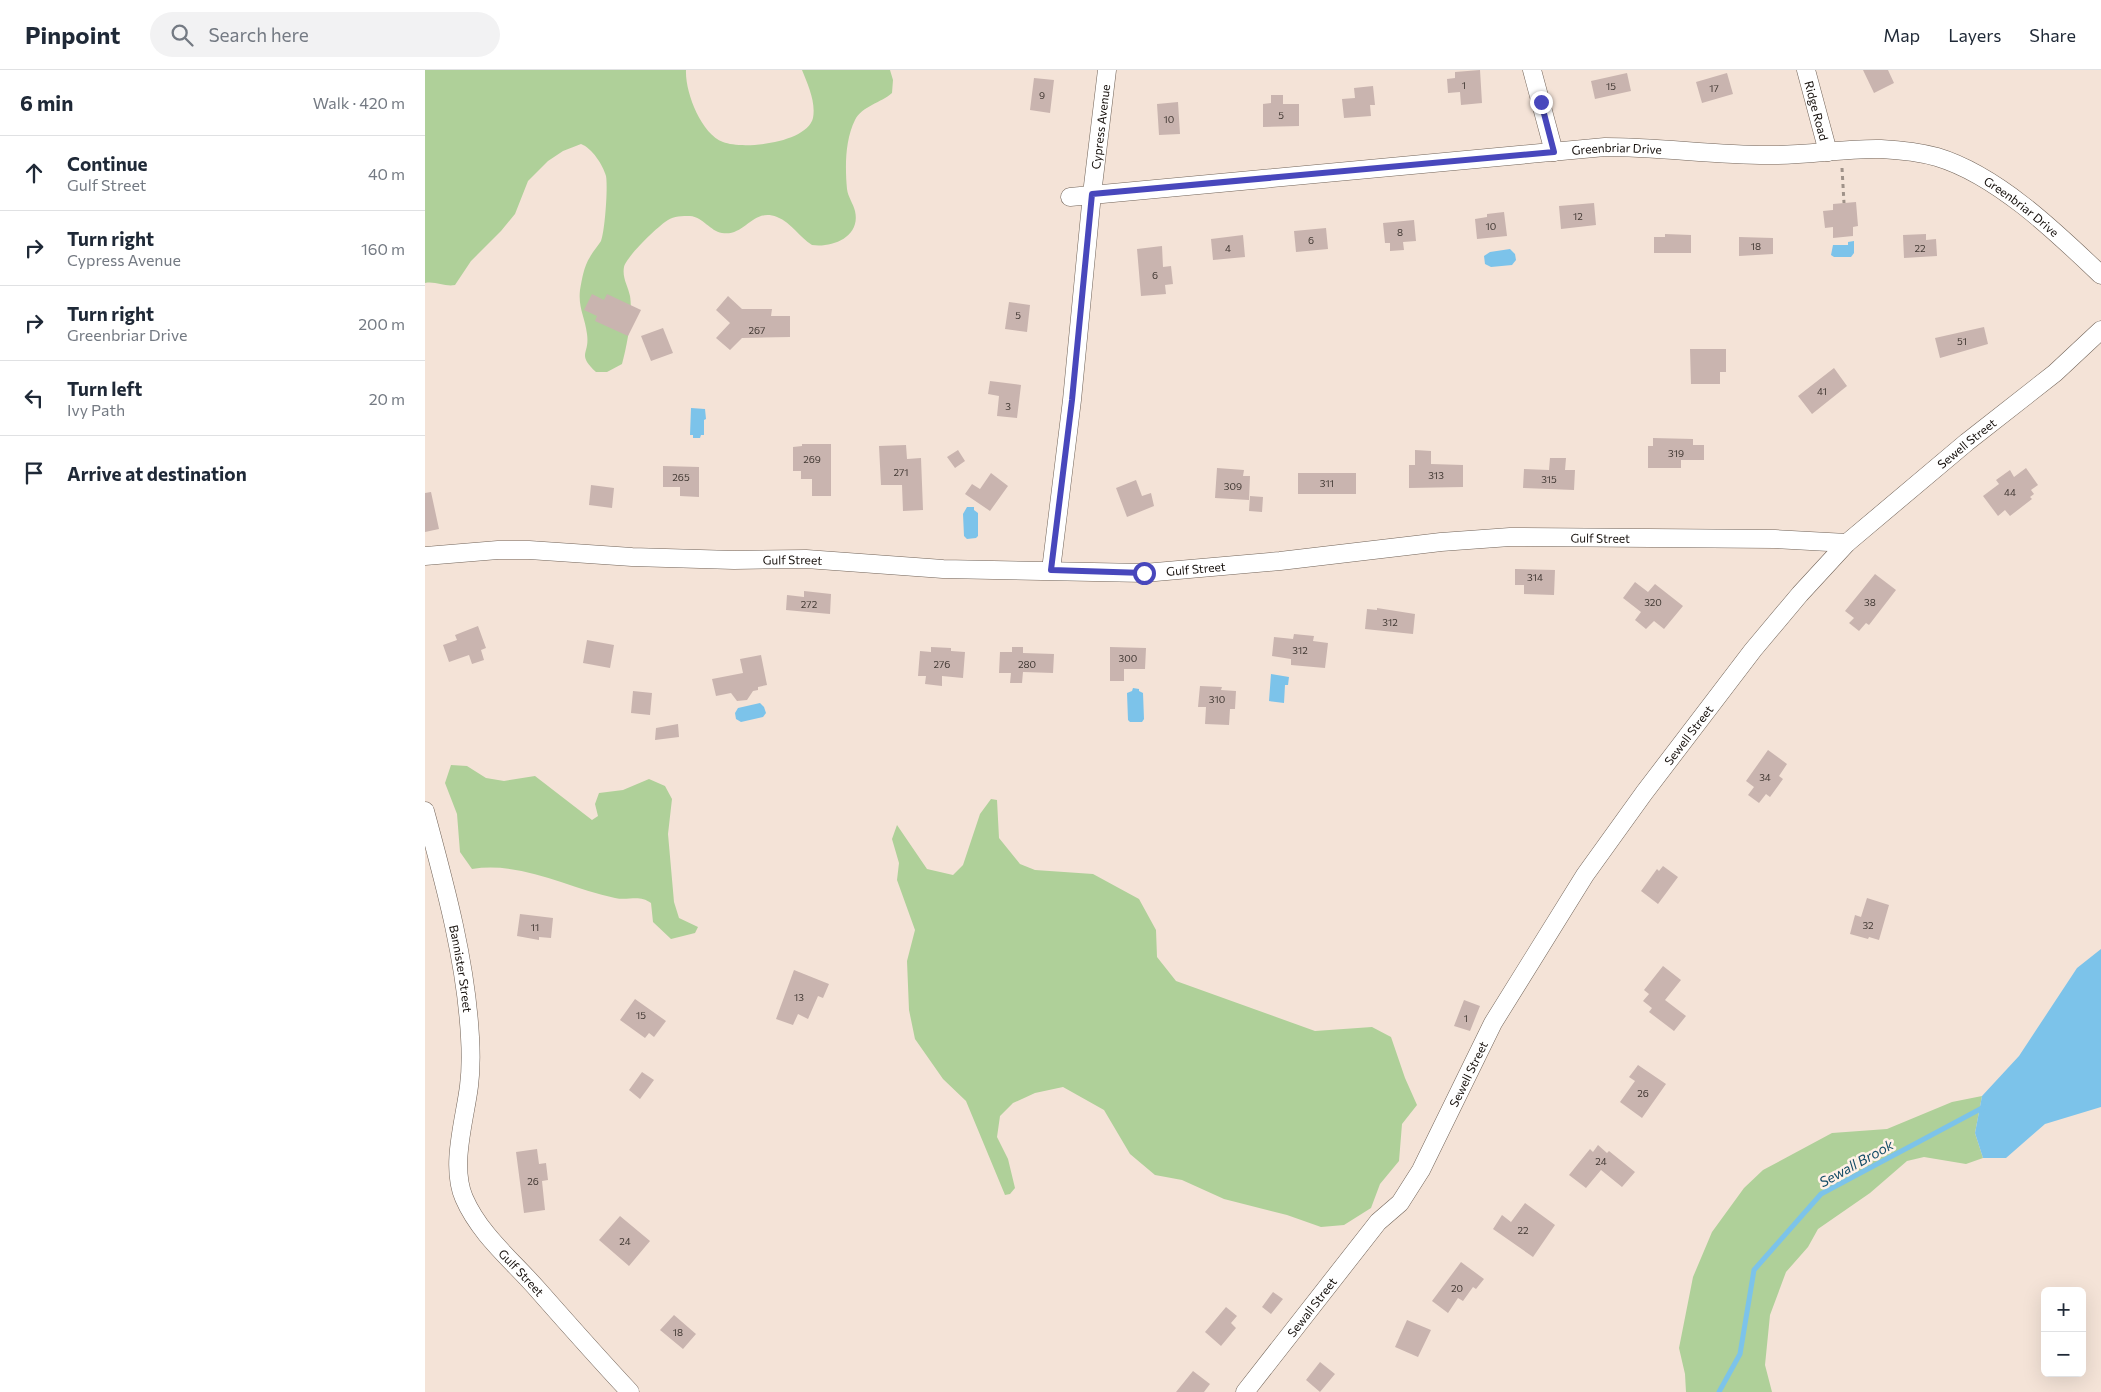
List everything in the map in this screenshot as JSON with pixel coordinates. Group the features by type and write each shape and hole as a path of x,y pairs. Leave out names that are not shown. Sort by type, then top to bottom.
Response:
{"street":[{"name":"Cypress Avenue","path":"1051,570 1072,400 1092,194 1107,70"},
{"path":"1532,70 1554,152"},
{"name":"Ridge Road","path":"1806,70 1828,152"},
{"name":"Greenbriar Drive","path":"1070,197 1609,147 1662,148 1695,152 1768,156 1879,149 1937,157 1971,171 1992,184 2064,239 2101,275"},
{"name":"Sewell Street","path":"1378,1222 1400,1204 1421,1170 1493,1023 1585,875 1644,793 1753,650 1847,542 1967,442 2055,373 2101,330"},
{"name":"Gulf Street","path":"425,556 498,550 529,550 632,557 734,560 806,559 943,569 1144,573 1288,560 1441,542 1510,537 1847,542"},
{"name":"Bannister Street","path":"425,811 445,885 469,1019 469,1084 463,1131"},
{"name":"Gulf Street","path":"463,1131 459,1147 458,1182 475,1220 520,1273 538,1289 630,1392"},
{"name":"Sewall Street","path":"1245,1392 1378,1222"}],"path":[{"path":"1841,168 1844,203"}],"green space":[{"path":"425,70 686,70 691,100 701,122 715,138 723,142 745,145 759,145 787,139 808,127 814,112 811,94 802,70 890,70 893,80 892,93 858,115 849,136 846,163 847,189 855,211 856,220 854,228 849,234 843,239 828,245 812,245 787,223 769,215 755,219 737,231 730,233 718,232 695,217 681,216 670,219 650,235 626,262 624,275 630,296 631,312 628,339 622,364 607,372 596,372 585,357 587,334 580,296 585,268 601,241 604,228 607,182 600,162 589,149 581,144 563,151 548,161 528,181 515,214 471,261 455,285 425,283"},
{"path":"451,765 467,766 486,778 504,781 535,776 592,820 598,816 595,804 599,793 623,790 649,779 665,786 672,799 668,834 674,902 679,918 698,927 695,933 671,939 653,922 651,903 647,900 638,898 620,899 597,894 526,872 490,868 472,869 460,852 457,814 445,783"},
{"path":"991,799 997,800 999,838 1020,864 1035,870 1093,874 1139,899 1156,930 1157,957 1176,981 1315,1031 1372,1027 1391,1037 1405,1078 1417,1105 1402,1124 1399,1161 1380,1184 1371,1208 1344,1225 1321,1227 1287,1215 1224,1199 1182,1180 1155,1175 1130,1154 1104,1110 1063,1087 1035,1093 1013,1103 1000,1116 997,1137 1008,1159 1015,1188 1010,1194 1005,1195 966,1101 943,1079 915,1039 909,1010 907,961 915,930 897,880 899,863 892,839 897,825 927,869 953,875 963,865 980,814"},
{"path":"1982,1096 1975,1133 1983,1158 1966,1164 1924,1157 1907,1161 1870,1193 1818,1229 1808,1247 1786,1272 1770,1315 1765,1365 1772,1392 1686,1392 1685,1374 1679,1348 1693,1277 1712,1232 1744,1188 1763,1170 1832,1133 1887,1129 1952,1102"}],"water":[{"path":"1854,241 1854,253 1851,257 1834,257 1831,255 1833,245 1848,245 1848,242"},
{"path":"1510,249 1515,254 1516,260 1512,265 1491,267 1485,264 1484,256 1490,252"},
{"path":"691,408 705,409 704,435 701,435 700,438 693,438 693,435 690,435"},
{"path":"967,507 974,507 974,510 978,513 978,536 976,538 967,539 964,536 963,514"},
{"path":"1271,674 1289,677 1288,685 1285,685 1284,703 1269,701"},
{"path":"1133,688 1139,689 1143,693 1144,719 1142,722 1130,722 1128,720 1127,693 1132,691"},
{"path":"760,703 766,713 763,717 741,722 736,719 735,713 738,708"},
{"path":"2101,949 2101,1107 2045,1124 2006,1158 1983,1158 1975,1133 1982,1096 2019,1056 2077,968"}],"building":[{"path":"1480,70 1482,103 1461,105 1460,92 1448,93 1447,79 1455,78 1455,72"},
{"path":"1863,70 1888,70 1894,83 1874,93"},
{"path":"1627,73 1631,91 1595,99 1591,81"},
{"path":"1727,73 1733,94 1702,103 1696,82"},
{"path":"1034,78 1054,80 1050,113 1030,110"},
{"path":"1373,86 1375,105 1370,105 1371,116 1344,118 1342,99 1355,98 1354,88"},
{"path":"1271,95 1283,95 1283,104 1299,104 1299,126 1263,127 1263,104 1271,103"},
{"path":"1178,102 1180,134 1159,135 1157,104"},
{"path":"1856,202 1858,226 1853,227 1853,236 1833,238 1833,227 1825,228 1823,211 1833,210 1833,204"},
{"path":"1594,203 1596,225 1561,229 1559,206"},
{"path":"1504,212 1507,236 1477,239 1475,219 1487,217 1487,214"},
{"path":"1414,220 1416,241 1403,242 1404,250 1390,251 1390,243 1385,243 1383,223"},
{"path":"1326,228 1328,249 1296,252 1294,231"},
{"path":"1665,234 1691,235 1691,253 1654,253 1654,237 1665,237"},
{"path":"1926,234 1926,240 1936,239 1937,256 1904,258 1903,235"},
{"path":"1243,235 1245,257 1213,260 1211,239"},
{"path":"1739,237 1773,238 1773,254 1739,256"},
{"path":"1162,246 1163,267 1171,266 1173,284 1165,285 1166,294 1141,296 1137,249"},
{"path":"592,294 604,300 607,294 641,310 628,336 595,321 597,316 584,310"},
{"path":"728,296 742,309 772,309 771,316 790,316 790,337 742,338 730,350 716,338 730,323 716,310"},
{"path":"1009,302 1030,305 1027,332 1005,329"},
{"path":"1984,327 1988,344 1940,358 1935,338"},
{"path":"663,328 673,353 651,361 641,336"},
{"path":"1690,349 1726,349 1726,372 1720,372 1720,384 1691,384"},
{"path":"1834,368 1847,386 1812,414 1798,396"},
{"path":"990,381 1021,385 1017,418 997,416 999,396 988,394"},
{"path":"1653,438 1693,439 1693,445 1704,445 1704,460 1681,460 1681,468 1648,468 1648,446 1653,446"},
{"path":"802,444 831,444 831,496 812,496 812,479 801,479 801,471 793,471 793,447 802,446"},
{"path":"906,445 907,459 921,458 923,510 903,511 902,485 881,485 879,446"},
{"path":"958,450 965,461 955,468 947,457"},
{"path":"1415,450 1431,451 1431,464 1463,465 1463,487 1409,488 1409,465 1415,465"},
{"path":"1550,458 1566,458 1565,470 1575,470 1574,490 1523,488 1524,469 1549,470"},
{"path":"663,466 699,467 699,497 680,496 680,487 663,487"},
{"path":"1217,468 1244,470 1243,476 1250,476 1249,500 1215,498"},
{"path":"2026,468 2038,485 2031,490 2034,494 2030,497 2032,499 2010,516 2005,510 1998,516 1983,496 1999,484 1996,480 2010,470 2014,477"},
{"path":"991,473 1008,486 990,511 965,494 972,484 980,489"},
{"path":"1298,473 1356,473 1356,494 1298,494"},
{"path":"1136,480 1142,496 1151,493 1154,506 1127,517 1116,488"},
{"path":"591,485 614,488 612,508 589,505"},
{"path":"431,492 439,529 425,532 425,493"},
{"path":"1250,496 1263,497 1262,512 1249,511"},
{"path":"1515,569 1555,570 1554,595 1524,594 1524,585 1515,585"},
{"path":"1875,574 1896,590 1869,625 1866,623 1859,631 1849,623 1854,618 1845,611"},
{"path":"1635,582 1648,592 1655,584 1683,606 1664,629 1654,621 1646,629 1635,620 1641,612 1623,598"},
{"path":"804,591 831,594 830,614 786,610 787,595 804,597"},
{"path":"1377,608 1415,614 1413,634 1365,629 1367,609 1377,610"},
{"path":"478,626 486,648 481,650 484,660 472,664 469,655 449,662 443,645 457,640 455,635"},
{"path":"1294,634 1314,636 1313,641 1328,643 1325,668 1291,665 1291,659 1272,656 1274,637 1293,639"},
{"path":"587,640 614,645 610,668 583,663"},
{"path":"931,647 951,648 951,651 965,652 963,678 942,676 942,686 925,684 926,676 918,676 920,651 931,652"},
{"path":"1012,647 1023,647 1023,653 1054,654 1053,673 1023,672 1022,683 1010,683 1011,673 999,673 1000,652 1012,652"},
{"path":"1110,647 1146,648 1145,669 1124,669 1124,681 1110,681"},
{"path":"761,655 767,685 758,687 758,690 753,691 747,700 737,701 731,693 716,696 712,679 743,673 740,659"},
{"path":"1200,686 1222,687 1221,690 1236,691 1235,709 1230,709 1229,725 1205,724 1206,707 1198,707"},
{"path":"633,691 652,693 650,715 631,713"},
{"path":"678,724 679,737 655,740 656,728"},
{"path":"1768,750 1787,764 1779,776 1783,779 1770,797 1766,794 1759,803 1748,795 1754,787 1746,781"},
{"path":"1663,866 1678,877 1658,904 1641,891 1657,869 1659,871"},
{"path":"1867,898 1889,905 1879,940 1850,934 1855,915 1861,917"},
{"path":"520,914 553,918 551,938 539,937 539,940 517,936"},
{"path":"1663,966 1681,980 1665,1000 1686,1016 1674,1031 1649,1012 1652,1008 1643,1001 1649,994 1644,990"},
{"path":"794,970 829,984 823,998 818,996 808,1019 798,1014 793,1025 776,1019"},
{"path":"635,999 666,1021 654,1037 649,1033 645,1038 620,1020"},
{"path":"1464,1000 1480,1006 1470,1031 1454,1026"},
{"path":"1638,1065 1666,1084 1642,1118 1620,1102 1635,1081 1629,1077"},
{"path":"642,1072 654,1080 640,1099 629,1090"},
{"path":"1598,1145 1607,1153 1609,1151 1635,1172 1622,1187 1601,1170 1586,1188 1569,1175 1590,1149 1593,1152"},
{"path":"537,1149 539,1164 546,1163 548,1180 542,1181 545,1210 524,1213 516,1152"},
{"path":"1525,1203 1555,1225 1533,1257 1493,1229 1502,1215 1511,1222"},
{"path":"620,1216 650,1241 629,1266 599,1240"},
{"path":"1461,1262 1484,1279 1476,1289 1473,1287 1463,1301 1458,1298 1448,1313 1432,1301"},
{"path":"1273,1292 1283,1299 1271,1314 1262,1307"},
{"path":"1226,1307 1237,1316 1231,1323 1236,1328 1221,1346 1205,1332"},
{"path":"674,1315 696,1334 683,1349 660,1330"},
{"path":"1407,1320 1431,1330 1418,1357 1395,1347"},
{"path":"1320,1362 1335,1374 1320,1392 1306,1380"},
{"path":"1193,1371 1210,1384 1204,1392 1176,1392"}],"waterway":[{"name":"Sewall Brook","path":"1719,1392 1740,1354 1754,1270 1821,1194 1984,1107"}],"route":[{"path":"1144,573 1051,570 1072,400 1092,194 1554,152 1541,102"}]}
